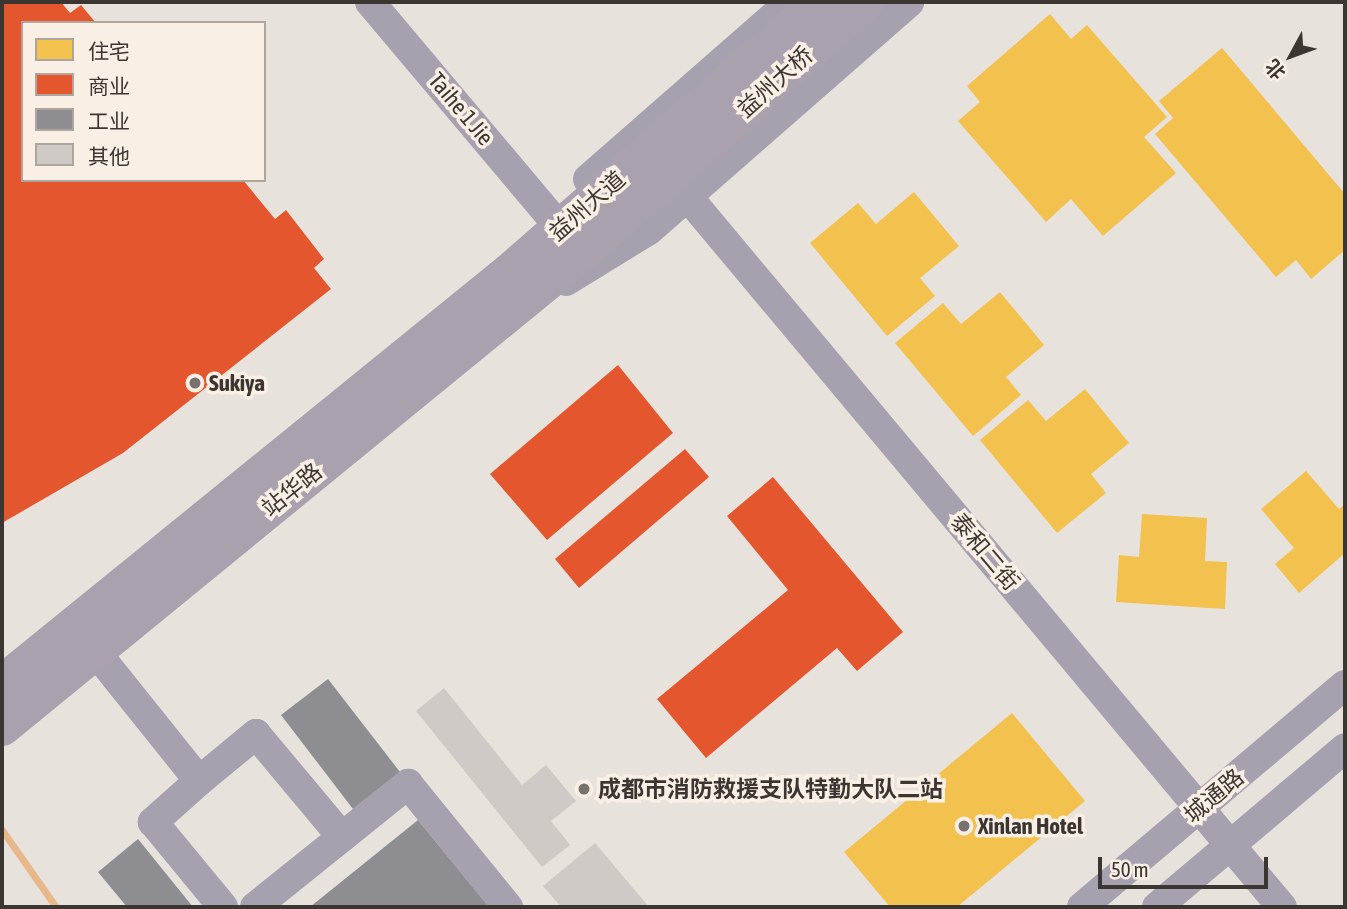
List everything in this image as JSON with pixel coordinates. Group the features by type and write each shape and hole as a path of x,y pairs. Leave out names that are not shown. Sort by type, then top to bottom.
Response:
{"main road":[{"name":"益州大桥","path":"678,167 820,2"},
{"name":"益州大桥","path":"678,167 866,2"},
{"name":"益州大道","path":"582,253 678,167"},
{"name":"益州大道","path":"520,284 678,167"},
{"name":"站华路","path":"2,684 520,284 582,253"},
{"name":"站华路","path":"2,727 95,651 520,284"}],"street":[{"name":"Taihe 1 Jie","path":"370,2 551,217"},
{"path":"790,2 594,173 551,217 525,248 520,284 584,272 649,230 678,167 909,2"},
{"name":"泰和二街","path":"678,167 1282,907"},
{"path":"95,651 200,781"},
{"name":"城通路","path":"1082,907 1345,685"},
{"path":"223,907 153,822 256,734 342,838"},
{"path":"1157,907 1345,748"},
{"path":"255,907 408,784 508,907"}],"building: 住宅":[{"path":"1050,14 1071,39 1087,25 1167,117 1144,137 1176,173 1103,236 1071,199 1046,222 958,121 980,102 967,86"},
{"path":"1222,48 1345,194 1345,250 1311,279 1296,260 1276,277 1155,134 1173,118 1159,101"},
{"path":"914,192 959,246 920,278 935,296 887,336 810,243 858,203 876,224"},
{"path":"1000,292 1044,345 1006,377 1021,395 973,436 895,343 943,303 961,324"},
{"path":"1085,389 1129,443 1091,474 1106,493 1057,533 980,440 1028,400 1046,421"},
{"path":"1306,471 1339,509 1345,504 1345,553 1299,593 1275,564 1294,548 1261,509"},
{"path":"1142,514 1207,518 1205,561 1227,562 1225,609 1116,602 1119,555 1139,557"},
{"path":"1012,713 1085,801 957,907 890,907 844,852"}],"building: 商业":[{"path":"2,2 61,2 70,13 81,5 94,21 21,21 21,182 245,182 275,219 286,210 324,259 314,268 331,289 123,453 2,523"},
{"path":"618,365 673,433 547,540 490,474"},
{"path":"685,449 709,477 579,588 555,559"},
{"path":"773,477 903,632 857,671 837,648 706,758 657,699 788,590 727,516"}],"building: 工业":[{"path":"328,679 400,772 353,809 281,715"},
{"path":"418,820 489,907 310,907"},
{"path":"138,839 193,907 127,907 98,872"}],"building: 其他":[{"path":"444,688 522,785 546,765 576,801 551,821 570,845 542,867 416,711"},
{"path":"595,843 649,907 561,907 543,886"}],"waterway":[{"path":"2,830 56,907"}],"place":[{"name":"Sukiya","path":"195,383"},
{"name":"成都市消防救援支队特勤大队二站","path":"584,789"},
{"name":"Xinlan Hotel","path":"964,826"}]}
